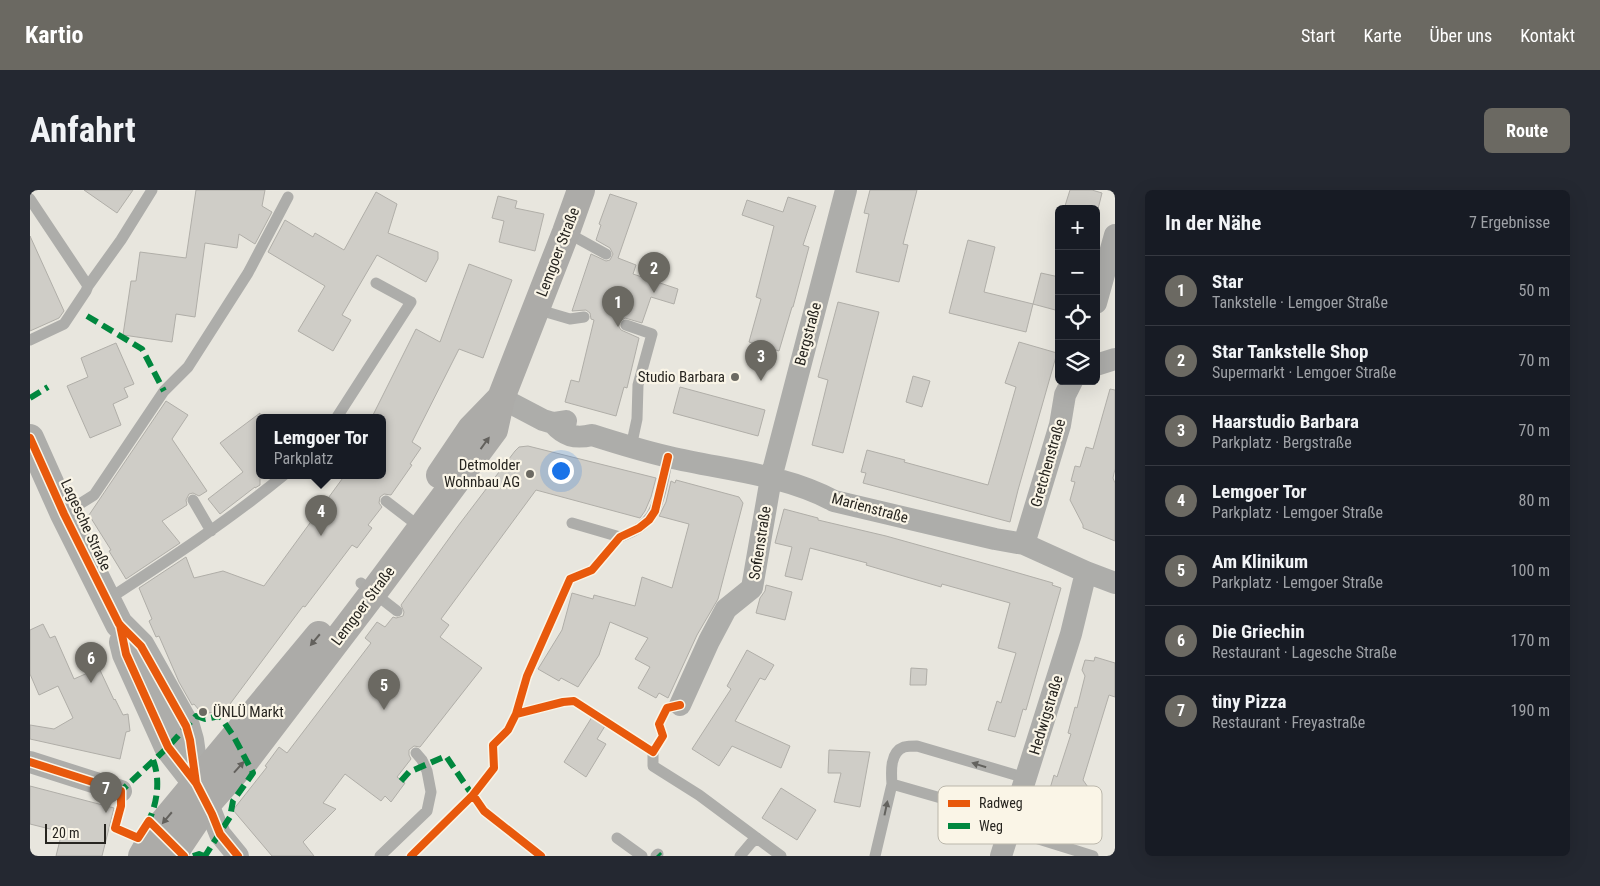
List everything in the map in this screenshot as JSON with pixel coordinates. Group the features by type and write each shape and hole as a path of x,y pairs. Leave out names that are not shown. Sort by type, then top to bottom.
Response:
{"main road":[{"name":"Lemgoer Straße","path":"202,793 367,588 415,523 471,429 500,398 581,190"},
{"path":"142,856 158,830 202,793"},
{"path":"172,856 202,793"}],"street":[{"name":"Bergstraße","path":"771,478 846,190"},
{"path":"1098,295 1115,235"},
{"path":"1100,364 1115,359"},
{"name":"Gretchenstraße","path":"1024,544 1060,426 1065,395 1070,385"},
{"name":"Marienstraße","path":"500,398 543,420 553,423 561,432 581,438 592,435 668,457 771,478 816,491 834,501 994,539 1024,544 1115,583"},
{"name":"Lagesche Straße","path":"30,438 64,514 119,624 126,654 168,747 202,793"},
{"name":"Sofienstraße","path":"680,706 709,641 726,609 752,588 771,478"},
{"name":"Hedwigstraße","path":"1024,786 1071,634 1086,572"},
{"path":"30,762 122,792"},
{"path":"202,793 220,834 238,856"},
{"name":"Hedwigstraße","path":"1002,856 1006,844"}],"lane":[{"path":"30,340 64,324 121,240 152,190"},
{"path":"64,514 94,495 164,392 188,367 248,273 288,197"},
{"path":"30,199 88,286"},
{"path":"566,232 606,254"},
{"path":"339,414 411,302 376,283"},
{"path":"536,309 570,319 584,317"},
{"path":"626,325 652,334 638,385 637,419 631,447"},
{"path":"572,523 620,538 639,528 655,510 668,457"},
{"path":"106,600 171,564 279,479"},
{"path":"193,500 212,531"},
{"path":"386,501 415,523"},
{"path":"367,588 397,611"},
{"path":"876,856 892,784 893,761 896,753 904,747 917,746 1026,778"},
{"path":"653,752 653,766 699,795 781,856"},
{"path":"380,856 426,811 431,792 427,771 416,753"},
{"path":"892,784 938,799"},
{"path":"617,838 642,856"},
{"path":"740,856 757,838"},
{"path":"1062,844 1092,856"}],"building":[{"path":"84,190 133,190 117,213"},
{"path":"196,190 265,190 262,206 272,212 255,244 239,234 237,248 205,243 195,317 176,314 172,342 123,335 131,281 136,281 140,252 186,258"},
{"path":"870,190 917,190 903,244 908,245 899,282 856,272 869,214 864,213"},
{"path":"1070,190 1092,190 1102,193 1099,205 1065,205"},
{"path":"376,192 397,204 388,233 438,252 438,259 426,282 377,255 342,315 351,320 333,351 298,331 325,286 268,252 285,220 313,237 315,233 344,250"},
{"path":"610,194 637,203 618,258 636,265 633,274 678,289 674,304 651,297 642,323 625,318 619,322 621,330 639,338 627,388 624,387 616,416 565,402 571,380 579,382 594,320 591,319 590,313 586,310 572,311 591,254 606,261 610,260 613,254 610,248 596,240 601,225 599,224"},
{"path":"498,196 517,201 515,208 544,214 535,251 499,242 504,221 492,218"},
{"path":"788,197 816,206 803,245 809,247 779,351 749,342 761,299 756,297 774,226 742,215 747,200 783,212"},
{"path":"30,236 64,311 59,318 30,331"},
{"path":"968,240 995,247 984,292 1033,304 1026,332 949,313"},
{"path":"469,264 512,280 483,358 459,349 412,442 421,448 410,464 412,465 391,495 384,494 380,497 379,503 382,507 368,525 372,528 357,548 352,545 305,607 303,606 227,708 222,706 215,712 208,713 199,710 194,704 192,705 179,682 159,636 156,637 149,621 152,619 139,588 186,557 194,578 223,571 264,586 342,479 386,479 386,414 374,414 416,329 440,342"},
{"path":"1041,273 1055,276 1055,310 1033,304"},
{"path":"838,302 879,312 843,453 812,445 828,380 818,377"},
{"path":"1019,342 1055,352 1055,360 1010,522 863,483 866,473 861,472 867,450 988,485 1016,387 1005,383"},
{"path":"116,343 134,384 124,388 128,397 113,404 121,425 90,438 67,386 88,377 81,358"},
{"path":"913,376 930,381 922,407 906,402"},
{"path":"680,387 765,410 758,436 673,413"},
{"path":"1110,389 1115,390 1115,469 1113,478 1115,483 1115,541 1083,528 1070,500 1075,482 1071,481 1075,466 1080,467 1086,447 1093,449"},
{"path":"166,401 188,415 172,439 207,491 199,496 193,493 189,494 186,500 187,505 162,521 180,543 126,579 109,551 111,550 89,515"},
{"path":"256,416 256,479 260,479 260,485 220,514 208,499 243,472 220,443"},
{"path":"528,446 656,478 645,511 640,518 536,490 441,619 449,625 440,637 482,668 420,747 414,746 409,750 411,759 397,777 405,783 391,802 385,796 381,801 345,774 323,803 336,809 303,842 314,856 272,856 233,810 267,767 265,766 279,747 287,753 371,643 365,638 377,622 385,627 393,617 403,616 404,612 401,605 458,526 515,451 519,447"},
{"path":"676,480 739,497 743,503 718,599 697,635 668,698 659,693 656,698 638,688 650,667 635,659 648,638 610,622 599,655 578,687 561,678 559,681 538,669 562,630 572,593 593,599 594,595 635,606 642,577 672,588 689,524 659,516 666,502 671,481 675,483"},
{"path":"784,509 818,518 818,520 886,536 1001,568 1053,583 1052,585 1061,588 1026,710 1023,709 1015,737 988,730 997,701 1001,703 1016,653 998,648 1010,603 942,584 941,587 866,565 867,563 810,548 802,580 785,576 792,547 775,543"},
{"path":"766,585 792,592 785,620 756,613"},
{"path":"43,624 50,638 55,636 74,679 99,668 123,715 128,714 130,731 126,732 120,759 30,739 30,725 54,729 73,718 58,686 39,695 30,674 30,630"},
{"path":"747,650 774,665 765,680 760,678 735,721 790,746 781,768 732,746 719,766 692,749 731,689 727,686"},
{"path":"1095,657 1115,663 1115,697 1109,695 1083,780 1087,786 1051,786 1054,775 1057,777 1071,734 1068,733 1085,676 1082,670 1085,660 1094,661"},
{"path":"911,668 927,669 926,685 910,685"},
{"path":"592,717 605,726 597,739 606,744 586,777 564,762"},
{"path":"829,750 870,752 860,807 834,802 841,773 828,773"},
{"path":"30,786 114,808 102,856 56,856 62,832 30,824"},
{"path":"781,788 816,810 797,840 762,818"}],"marked path":[{"path":"87,316 142,349 164,391"},
{"path":"30,398 48,387"},
{"path":"121,795 121,791 168,747 196,716 205,719 220,716 234,737 253,773 233,801 230,817 205,856"},
{"path":"401,781 409,772 446,756 475,799"},
{"path":"147,824 157,793 157,776 153,760"},
{"path":"193,856 199,854 204,856"}],"cycle path":[{"path":"30,438 64,514 119,624 141,646 186,726 190,740 196,783"},
{"path":"516,714 527,676 570,579 592,570 620,537 639,528 649,520 655,511 668,457"},
{"path":"120,625 126,654 168,747 196,783 220,834 238,856"},
{"path":"411,856 473,795 494,768 493,745 508,730 516,714 574,701 653,752 663,736 659,724 667,708 680,705"},
{"path":"30,762 121,791 121,806 115,828 138,838 149,821 184,856"},
{"path":"473,795 484,811 541,856"}],"place":[{"name":"Star Tankstelle Shop","path":"654,293"},
{"name":"Star","path":"618,327"},
{"name":"Studio Barbara","path":"735,377"},
{"name":"Haarstudio Barbara","path":"761,381"},
{"name":"Detmolder Wohnbau AG","path":"530,474"},
{"name":"Lemgoer Tor","path":"321,536"},
{"name":"Die Griechin","path":"91,683"},
{"name":"Am Klinikum","path":"384,710"},
{"name":"ÜNLÜ Markt","path":"203,712"},
{"name":"tiny Pizza","path":"106,813"}]}
